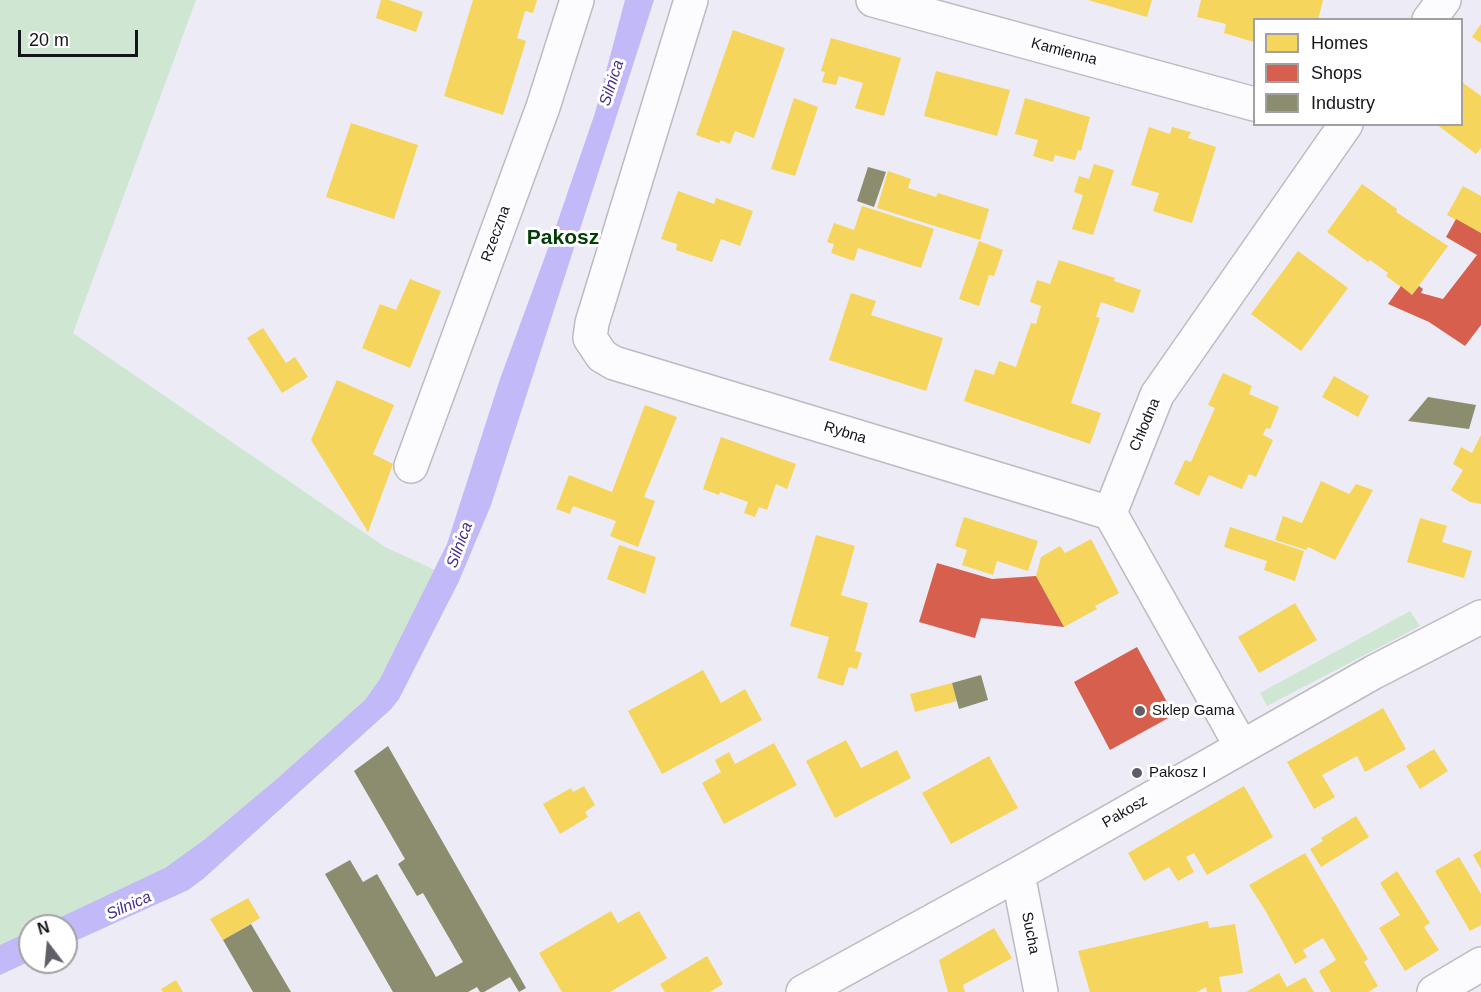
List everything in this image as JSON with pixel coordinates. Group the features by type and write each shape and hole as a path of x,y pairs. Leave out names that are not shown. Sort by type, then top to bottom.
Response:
{"street":[{"name":"Rzeczna","path":"411,466 543,107 577,0"},
{"name":"Rybna","path":"692,0 592,323 590,338 602,356 614,363 1110,513"},
{"name":"Kamienna","path":"873,0 1253,104"},
{"path":"1430,18 1444,0"},
{"name":"Chłodna","path":"1110,513 1157,395 1340,126"},
{"path":"1110,513 1241,746"},
{"name":"Pakosz","path":"802,992 1018,874 1374,672 1481,617"},
{"name":"Sucha","path":"1018,874 1041,992"},
{"path":"1434,992 1481,964"}],"green space":[{"path":"0,0 196,0 73,333 385,547 459,581 391,709 203,879 188,890 78,940 78,914 18,914 18,967 0,975"},
{"path":"1410,611 1420,626 1267,706 1260,693"}],"water":[{"name":"Silnica","path":"625,0 654,0 491,505 459,581 399,699 391,709 203,879 188,890 78,940 78,914 67,914 165,868 204,840 365,700 380,679 447,544 500,379 595,113"},
{"path":"18,937 18,967 0,975 0,945"}],"building: Homes":[{"path":"381,0 389,0 423,12 416,32 376,18"},
{"path":"473,0 537,0 533,13 525,11 517,38 526,41 503,115 444,96"},
{"path":"1088,0 1152,0 1147,17"},
{"path":"1201,0 1323,0 1318,18 1253,18 1253,42 1224,33 1226,24 1197,17"},
{"path":"1481,24 1481,43 1472,37"},
{"path":"733,30 785,48 754,138 735,131 730,144 721,140 719,143 696,135"},
{"path":"831,38 901,58 884,116 855,108 863,83 839,76 836,85 822,82 825,72 821,71"},
{"path":"936,71 1010,90 997,136 924,116"},
{"path":"1463,83 1481,96 1481,148 1476,154 1439,126 1463,126"},
{"path":"794,98 818,107 795,176 771,169"},
{"path":"1025,98 1090,117 1081,151 1078,150 1075,160 1055,155 1053,162 1033,156 1038,140 1015,134"},
{"path":"351,123 418,145 394,219 326,197"},
{"path":"1149,127 1170,134 1172,127 1191,132 1188,138 1216,147 1192,223 1153,211 1159,193 1131,185"},
{"path":"1094,164 1114,170 1093,235 1072,229 1083,195 1074,192 1079,176 1089,179"},
{"path":"888,171 911,179 908,188 936,197 938,193 989,209 980,240 877,208"},
{"path":"1362,184 1397,209 1396,212 1448,246 1412,295 1386,276 1388,273 1370,260 1368,262 1327,232"},
{"path":"1463,186 1481,196 1481,233 1447,215"},
{"path":"678,191 714,204 716,198 753,211 740,246 721,239 712,262 676,250 677,244 661,239"},
{"path":"862,206 934,229 921,268 858,248 854,261 831,253 834,244 827,242 834,223 854,230"},
{"path":"979,241 1003,250 994,276 989,275 979,306 959,299"},
{"path":"1298,251 1348,288 1301,351 1251,314"},
{"path":"1059,260 1115,278 1114,281 1141,290 1133,313 1101,302 1096,317 1100,318 1071,403 1101,413 1090,444 964,401 975,369 994,375 999,361 1016,367 1031,323 1036,324 1041,306 1030,302 1037,280 1050,284"},
{"path":"410,279 441,291 410,368 362,348 380,304 396,310"},
{"path":"851,293 876,301 871,315 943,338 926,391 829,360"},
{"path":"263,328 286,363 295,357 308,377 282,393 247,338"},
{"path":"1223,373 1252,386 1249,394 1279,407 1270,429 1266,428 1263,435 1273,440 1256,477 1249,474 1242,489 1209,475 1199,496 1174,484 1185,460 1191,462 1215,408 1208,405"},
{"path":"1334,376 1369,396 1358,417 1322,397"},
{"path":"337,380 394,405 373,454 393,464 368,532 311,440"},
{"path":"645,405 677,417 644,497 655,501 638,547 610,536 616,521 573,506 570,514 556,509 569,475 612,492"},
{"path":"1481,435 1481,504 1470,502 1451,490 1463,470 1453,464 1461,447 1472,453"},
{"path":"721,437 796,464 787,489 776,484 767,510 759,507 755,517 744,513 748,502 720,492 719,495 703,489"},
{"path":"1321,481 1349,494 1356,484 1373,490 1335,560 1308,547 1306,550 1275,540 1283,516 1302,523"},
{"path":"964,517 1038,541 1028,571 997,561 993,575 962,565 967,550 955,546"},
{"path":"1420,518 1447,526 1442,542 1472,551 1464,578 1407,562"},
{"path":"1230,527 1304,551 1295,581 1264,570 1267,561 1224,547"},
{"path":"816,535 855,546 841,595 868,603 855,651 862,653 857,669 849,667 843,686 817,678 829,637 790,626"},
{"path":"1091,539 1119,593 1095,606 1097,609 1064,627 1036,576 1041,557 1060,546 1065,553"},
{"path":"619,545 656,557 645,594 607,579"},
{"path":"1295,603 1317,640 1259,673 1238,637"},
{"path":"703,670 721,703 745,689 762,720 662,774 628,711"},
{"path":"952,683 957,701 915,712 910,694"},
{"path":"1383,708 1406,749 1365,772 1357,756 1322,775 1335,797 1314,809 1287,762"},
{"path":"846,740 861,768 897,750 911,778 835,818 806,761"},
{"path":"774,743 797,785 724,824 702,783 721,772 715,760 729,752 735,764"},
{"path":"1434,749 1448,771 1420,789 1406,766"},
{"path":"989,756 1018,808 951,844 922,793"},
{"path":"584,786 595,805 585,812 588,817 560,834 543,804 571,788 573,792"},
{"path":"1244,786 1273,837 1207,875 1194,853 1186,857 1194,872 1178,881 1169,867 1144,881 1128,853"},
{"path":"1356,816 1369,837 1321,867 1310,849 1323,841 1321,838"},
{"path":"1481,850 1481,869 1473,855"},
{"path":"1305,853 1368,959 1364,962 1378,986 1368,992 1331,992 1319,971 1336,960 1323,938 1303,950 1307,957 1295,964 1249,885"},
{"path":"1459,857 1481,894 1481,925 1470,931 1435,871"},
{"path":"1397,871 1430,923 1424,927 1439,950 1405,971 1379,928 1400,915 1380,883"},
{"path":"248,898 260,918 223,940 210,919"},
{"path":"611,911 618,923 639,911 667,958 610,992 562,992 539,953"},
{"path":"1208,921 1209,928 1235,924 1243,973 1219,977 1222,992 1207,992 1206,987 1197,992 1090,992 1078,951"},
{"path":"994,928 1012,958 963,985 965,992 948,992 939,960"},
{"path":"707,956 723,984 710,992 665,992 660,984"},
{"path":"1279,973 1287,987 1305,977 1314,992 1246,992"},
{"path":"176,980 183,992 163,992 161,989"}],"building: Shops":[{"path":"1456,219 1481,233 1481,325 1465,346 1429,322 1388,304 1401,286 1412,295 1419,286 1423,289 1421,293 1443,299 1477,255 1446,237"},
{"path":"937,563 992,579 1036,576 1064,627 981,618 975,638 919,622"},
{"path":"1137,647 1174,715 1110,750 1074,682"}],"building: Industry":[{"path":"868,167 886,172 874,207 857,201"},
{"path":"1428,397 1476,405 1469,429 1408,421"},
{"path":"981,675 988,700 959,709 952,683"},
{"path":"388,746 526,988 519,992 510,977 484,992 480,992 477,987 468,992 393,992 325,874 350,860 363,882 377,874 436,977 463,962 423,893 417,896 398,864 405,859 354,771"},
{"path":"251,924 291,992 253,992 223,940"}],"place":[{"name":"Sklep Gama","path":"1140,711"},
{"name":"Pakosz I","path":"1137,773"}],"district":[{"name":"Pakosz","path":"563,238"}]}
